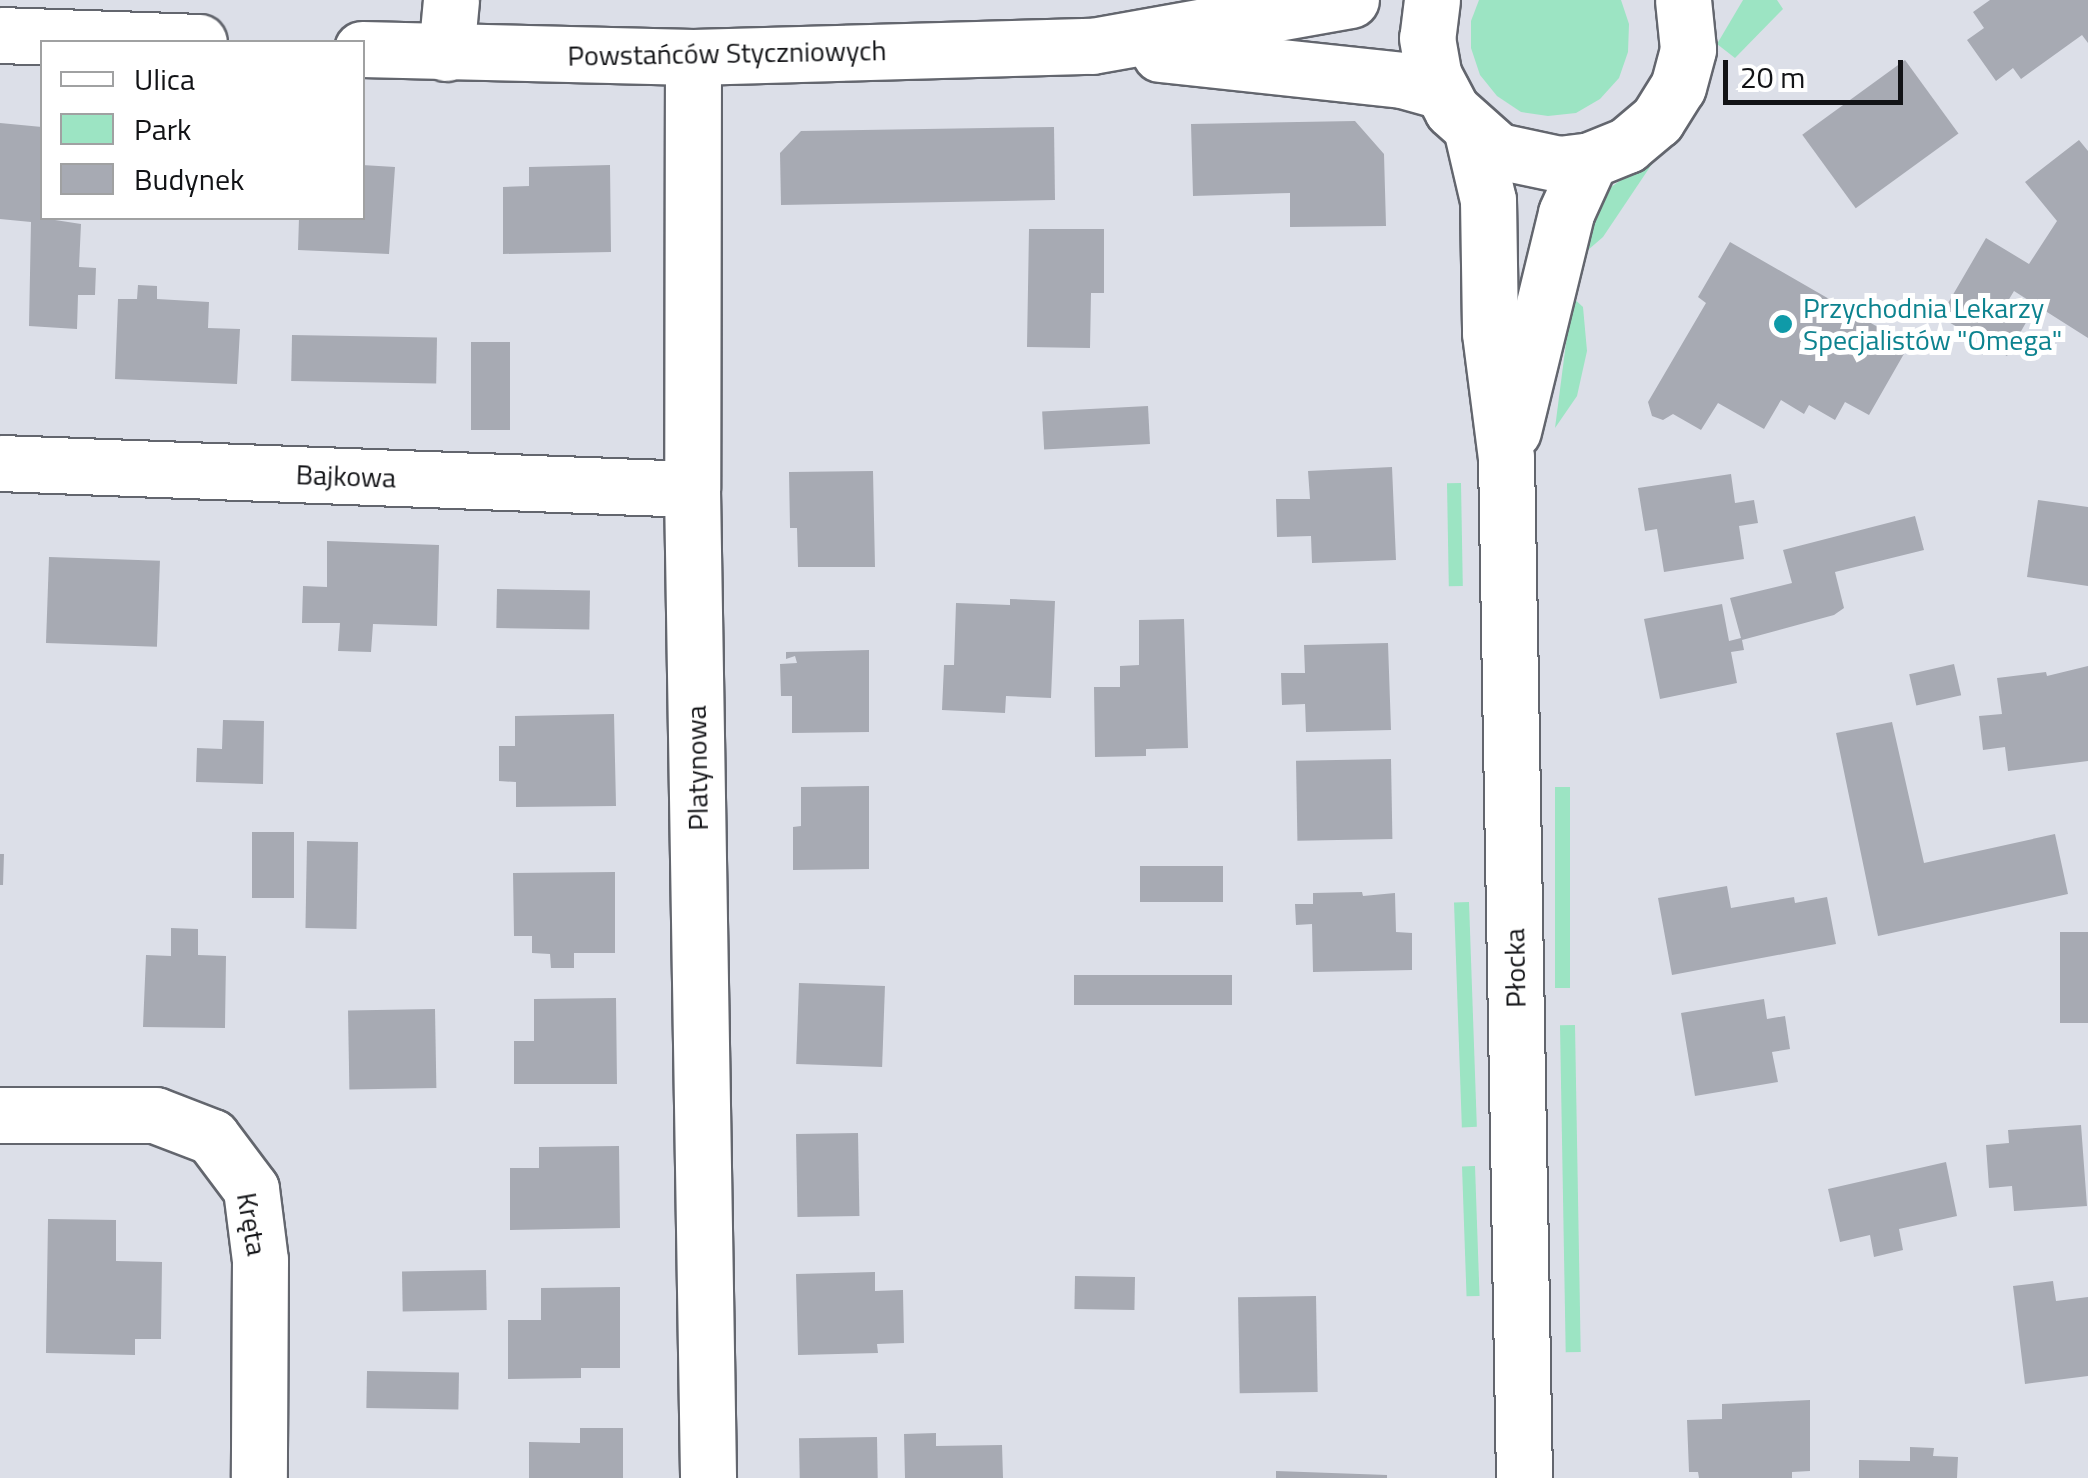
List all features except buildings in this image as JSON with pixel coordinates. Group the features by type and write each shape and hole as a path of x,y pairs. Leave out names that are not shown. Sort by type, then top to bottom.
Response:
{"street":[{"path":"202,40 207,0"},
{"name":"Powstańców Styczniowych","path":"1092,46 1351,0"},
{"name":"Płocka","path":"1432,0 1427,38 1434,76 1457,112 1488,200 1490,333 1506,458 1524,1478"},
{"path":"1590,160 1626,146 1657,120 1678,87 1686,24 1713,0"},
{"name":"Powstańców Styczniowych","path":"365,48 449,26 692,57 1092,46 1402,80 1457,112 1498,151 1528,161 1559,164 1590,160"},
{"path":"0,35 144,40"},
{"name":"Platynowa","path":"692,57 692,489 708,1478"},
{"name":"Płocka","path":"1506,458 1566,213 1590,160"},
{"name":"Bajkowa","path":"0,463 692,489"},
{"name":"Kręta","path":"0,1115 155,1114 212,1137 251,1189 260,1260 259,1478"}],"green space":[{"path":"1479,0 1621,0 1629,24 1628,52 1619,78 1600,99 1576,113 1548,116 1521,112 1497,96 1480,75 1471,48 1471,21"},
{"path":"1743,0 1777,0 1783,9 1735,58 1717,44"},
{"path":"1660,152 1603,237 1588,250 1579,250 1600,195"},
{"path":"1572,297 1583,307 1587,351 1577,396 1555,428"},
{"path":"1447,483 1461,483 1463,586 1449,586"},
{"path":"1555,787 1570,787 1570,988 1555,988"},
{"path":"1469,902 1477,1127 1462,1127 1454,903"},
{"path":"1560,1025 1575,1025 1581,1352 1566,1352"},
{"path":"1462,1166 1475,1166 1480,1296 1467,1296"}],"place":[{"name":"Przychodnia Lekarzy Specjalistów \"Omega\"","path":"1783,324"}]}
